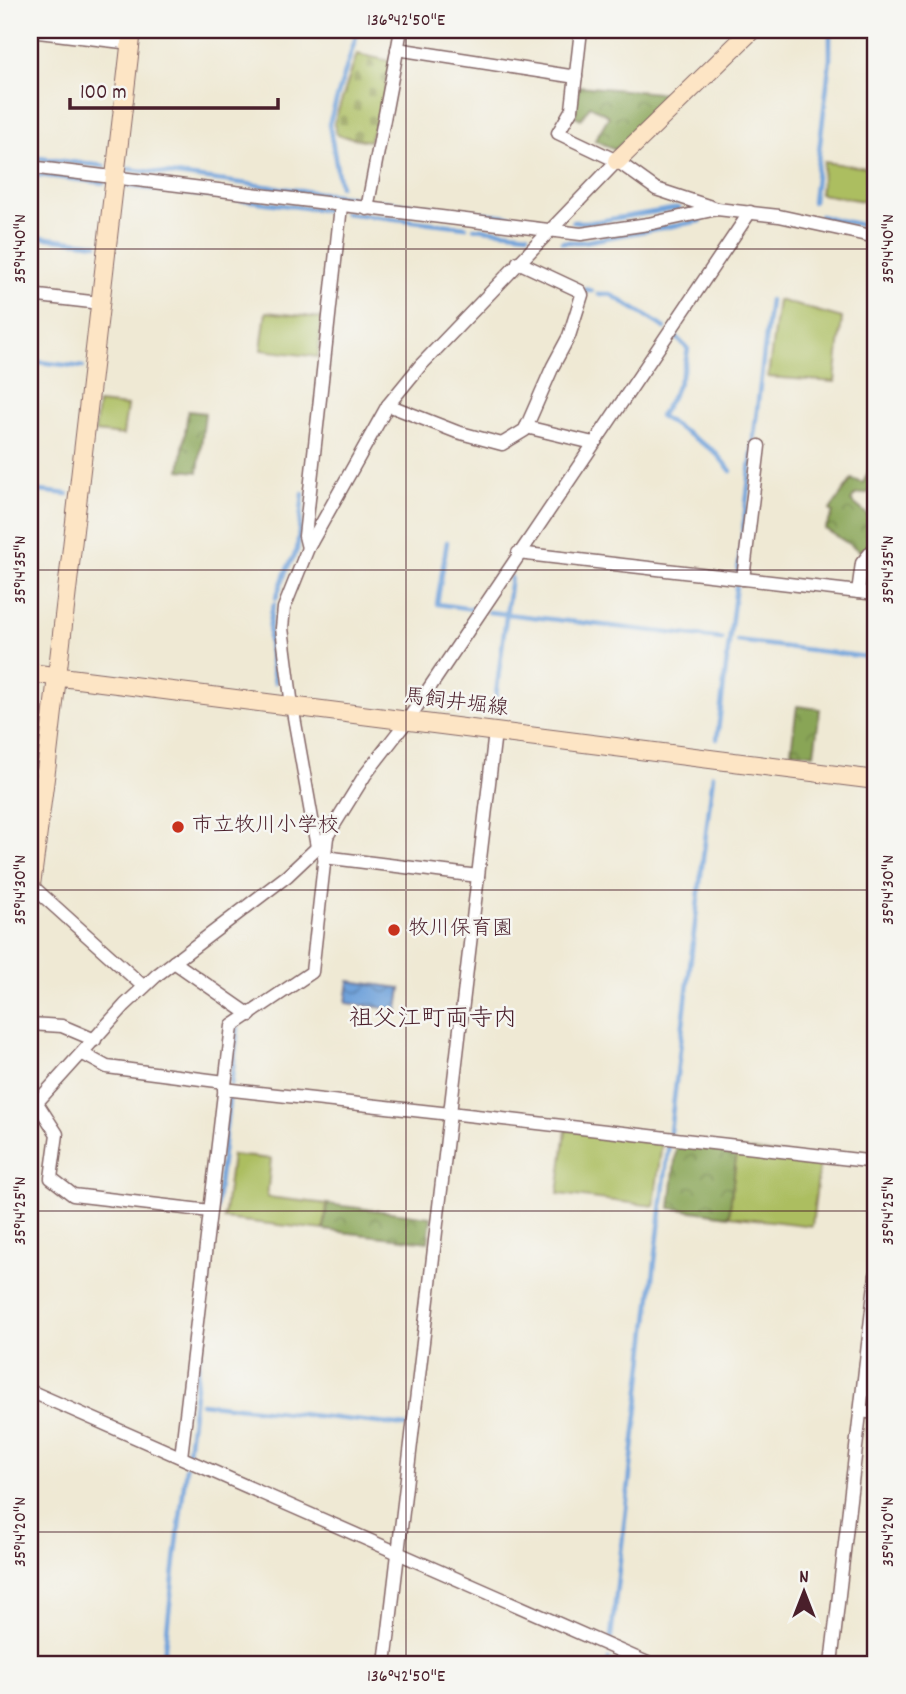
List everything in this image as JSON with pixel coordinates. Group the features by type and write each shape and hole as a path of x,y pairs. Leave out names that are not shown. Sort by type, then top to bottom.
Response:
{"street":[{"path":"367,209 401,30"},
{"path":"581,30 572,109 558,132 617,161 656,189 717,209 779,216 876,237"},
{"path":"181,1457 232,1026 312,972 321,852 292,706 282,628 284,608 308,548 388,405 420,366 617,161 752,30"},
{"path":"30,31 132,36 31,877 144,987"},
{"path":"397,50 576,77"},
{"path":"30,167 581,234 648,224 717,209"},
{"path":"308,548 304,536 341,206"},
{"path":"210,1211 73,1195 51,1178 57,1134 34,1107 144,987 321,852 327,836 365,775 407,720 750,212"},
{"path":"388,405 457,432 502,444 525,430 569,336 582,295 580,291 518,262"},
{"path":"30,295 100,303"},
{"path":"526,427 593,443"},
{"path":"743,579 759,446"},
{"path":"859,592 862,563 876,546"},
{"path":"518,553 876,594"},
{"name":"馬飼井堀線","path":"30,673 876,780"},
{"path":"385,1664 495,732"},
{"path":"321,852 478,876"},
{"path":"174,962 250,1016"},
{"path":"30,1024 62,1026 95,1040"},
{"path":"83,1054 107,1067 224,1086 876,1162"},
{"path":"831,1664 876,1275"},
{"path":"30,1391 650,1664"},
{"path":"860,1412 876,1413"}],"green space":[{"path":"357,54 390,61 382,108 369,141 337,135 334,123"},
{"path":"579,86 671,94 615,150 595,140 609,116 590,106 581,119 575,116"},
{"path":"824,162 876,169 876,203 820,194"},
{"path":"778,300 842,318 835,382 768,377"},
{"path":"266,312 322,318 318,357 261,350"},
{"path":"98,403 127,406 123,435 95,432"},
{"path":"188,411 205,413 198,472 180,470"},
{"path":"876,456 876,488 855,495 851,501 869,516 875,526 876,532 870,548 860,551 825,529 833,513 830,510 852,479 863,483"},
{"path":"797,706 820,709 814,754 791,751"},
{"path":"566,1130 662,1141 654,1206 558,1194"},
{"path":"677,1142 737,1149 729,1216 670,1208"},
{"path":"737,1149 820,1159 812,1226 729,1216"},
{"path":"232,1155 271,1159 267,1197 327,1204 324,1230 224,1219"},
{"path":"327,1204 431,1217 428,1242 324,1230"}],"water":[{"path":"349,981 401,988 398,1010 346,1003"}],"waterway":[{"path":"340,186 329,124 358,30"},
{"path":"813,202 830,59 830,30"},
{"path":"30,157 104,166"},
{"path":"128,169 361,198"},
{"path":"30,174 104,183"},
{"path":"126,186 332,211"},
{"path":"378,201 412,205"},
{"path":"424,206 437,208"},
{"path":"573,222 593,222 679,208"},
{"path":"448,209 534,219"},
{"path":"344,213 466,227"},
{"path":"820,216 876,228"},
{"path":"562,242 583,242 701,221"},
{"path":"474,228 528,234"},
{"path":"30,236 97,244"},
{"path":"585,289 592,291"},
{"path":"598,294 610,294 665,328"},
{"path":"738,572 770,300"},
{"path":"674,335 688,349 678,384 660,416 714,451 731,471"},
{"path":"30,361 83,367"},
{"path":"30,490 68,494"},
{"path":"276,598 297,550 303,494"},
{"path":"447,542 437,604 473,609"},
{"path":"494,711 511,577"},
{"path":"717,739 736,586"},
{"path":"274,604 269,643 275,682"},
{"path":"489,612 722,639"},
{"path":"737,641 876,658"},
{"path":"670,1132 713,775"},
{"path":"231,1084 238,1028"},
{"path":"202,1328 230,1093"},
{"path":"611,1637 669,1142"},
{"path":"188,1452 202,1335"},
{"path":"201,1403 406,1426"},
{"path":"163,1664 186,1467"},
{"path":"608,1664 609,1659"}],"place":[{"name":"市立牧川小学校","path":"178,827"},
{"name":"牧川保育園","path":"394,930"}],"district":[{"name":"祖父江町両寺内","path":"433,1020"}]}
